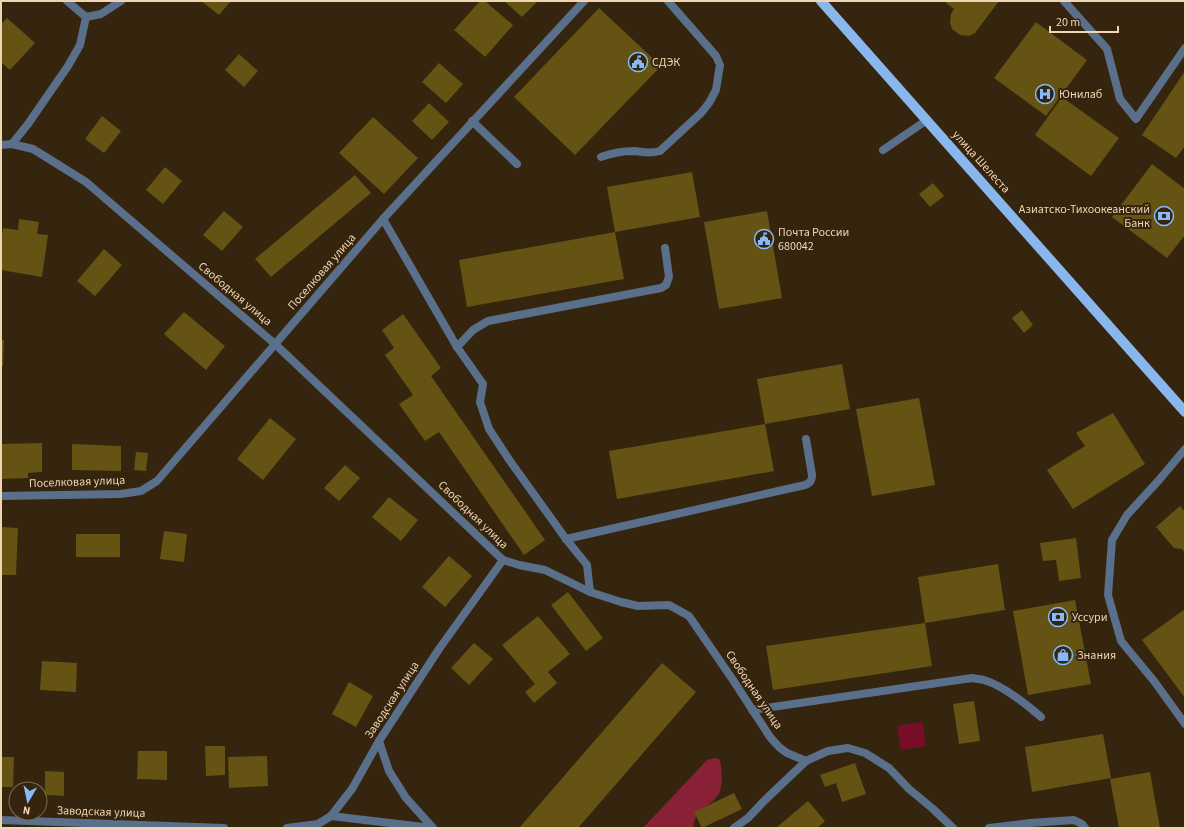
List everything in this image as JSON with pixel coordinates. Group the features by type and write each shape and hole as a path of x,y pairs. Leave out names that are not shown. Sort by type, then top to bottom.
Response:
{"main road":[{"name":"улица Шелеста","path":"821,1 1185,412"}],"street":[{"path":"67,1 86,17"},
{"path":"86,17 101,14 121,1"},
{"name":"Поселковая улица","path":"1,496 121,494 142,491 157,481 383,219 584,1"},
{"path":"601,157 622,151 636,151 651,154 660,151 701,112 716,90 720,65 716,56 668,1"},
{"path":"1064,1 1106,49 1120,99 1136,119 1185,48"},
{"path":"12,144 28,124 68,66 80,45 86,17"},
{"path":"883,150 927,120"},
{"path":"472,121 517,164"},
{"name":"Свободная улица","path":"1,145 12,144 33,149 86,182 275,344 503,560 519,565 546,570 590,592 621,602 638,606 669,604 689,616 770,737 787,753 806,761"},
{"path":"383,219 457,347 483,384 480,402 488,429 587,565 590,592"},
{"path":"457,347 473,330 488,321 661,288 666,285 669,277 666,248"},
{"path":"566,538 805,485 812,480 806,439"},
{"path":"1185,449 1127,515 1112,540 1108,595 1121,641 1154,681 1185,724"},
{"name":"Заводская улица","path":"287,828 318,824 331,816 352,789 379,741 439,649 503,560"},
{"path":"752,710 972,678 984,680 1000,687 1042,717"},
{"path":"379,741 389,771 406,798 432,828"},
{"path":"734,828 748,818 806,761 828,751 848,748 865,753 889,768 909,789 953,828"},
{"path":"331,816 432,828"},
{"name":"Заводская улица","path":"1,820 224,828"},
{"path":"989,828 1074,820 1082,824 1085,828"}],"shaded area":[{"path":"923,722 926,746 901,750 897,726"},
{"path":"714,758 719,759 721,765 722,780 720,792 714,800 698,813 694,821 693,828 643,828 707,760"}],"building":[{"path":"201,1 231,1 219,15"},
{"path":"480,1 485,1 513,25 485,57 454,30"},
{"path":"504,1 538,1 522,17"},
{"path":"944,1 999,1 975,33 969,36 960,35 952,29 950,22 951,14 954,9"},
{"path":"599,8 661,66 575,155 514,97"},
{"path":"7,18 35,43 10,70 1,62 1,24"},
{"path":"1036,22 1087,60 1046,116 994,78"},
{"path":"239,54 258,71 244,87 225,70"},
{"path":"439,63 463,84 446,103 422,82"},
{"path":"1185,71 1185,146 1176,158 1142,135"},
{"path":"1062,97 1119,138 1091,176 1035,135"},
{"path":"429,103 449,122 432,140 412,121"},
{"path":"102,116 121,131 104,153 85,139"},
{"path":"373,117 418,158 384,194 339,153"},
{"path":"1152,164 1185,189 1185,235 1167,258 1112,217"},
{"path":"165,167 182,181 163,204 146,190"},
{"path":"692,172 700,217 615,232 607,187"},
{"path":"355,175 371,193 271,277 255,259"},
{"path":"933,183 944,196 930,207 919,194"},
{"path":"224,211 243,227 222,251 203,235"},
{"path":"767,211 782,298 719,309 704,222"},
{"path":"19,219 39,222 37,234 48,235 42,277 1,270 1,243 3,228 18,230"},
{"path":"615,232 624,279 467,307 459,260"},
{"path":"104,249 122,265 95,296 77,281"},
{"path":"1022,310 1033,325 1024,333 1012,318"},
{"path":"184,312 225,346 206,370 164,334"},
{"path":"403,314 441,368 431,376 545,540 524,555 439,432 425,441 399,404 413,395 385,355 394,348 382,330"},
{"path":"1,340 4,340 3,366 1,366"},
{"path":"842,364 850,409 765,424 757,379"},
{"path":"919,398 935,485 872,496 856,409"},
{"path":"1113,413 1145,464 1073,509 1047,470 1085,446 1076,433"},
{"path":"270,418 296,439 263,480 237,459"},
{"path":"765,424 774,471 617,499 609,451"},
{"path":"42,443 42,472 28,473 28,478 1,479 1,444"},
{"path":"72,444 121,446 121,471 72,470"},
{"path":"136,452 148,453 146,471 134,470"},
{"path":"345,465 360,478 339,501 324,488"},
{"path":"389,497 418,520 401,541 372,517"},
{"path":"1180,506 1185,512 1185,553 1182,549 1174,548 1156,527"},
{"path":"1,527 18,528 16,575 1,575"},
{"path":"164,531 187,534 184,562 160,559"},
{"path":"76,534 120,534 120,557 76,557"},
{"path":"1076,538 1081,578 1059,581 1056,560 1043,561 1040,543"},
{"path":"449,556 472,576 445,607 422,587"},
{"path":"998,564 1005,610 925,623 918,577"},
{"path":"568,592 603,638 586,651 551,605"},
{"path":"1075,600 1091,684 1028,695 1013,611"},
{"path":"1185,609 1185,698 1142,640"},
{"path":"538,616 570,654 548,672 557,683 534,703 525,692 535,684 502,645"},
{"path":"925,623 932,666 773,690 766,646"},
{"path":"474,643 493,659 469,685 451,668"},
{"path":"42,661 77,663 76,692 40,690"},
{"path":"662,663 696,692 578,828 519,828"},
{"path":"349,682 373,696 356,727 332,714"},
{"path":"974,701 980,741 959,744 953,704"},
{"path":"1103,734 1111,778 1032,792 1025,747"},
{"path":"205,746 225,746 225,775 206,776"},
{"path":"138,751 167,751 167,780 137,779"},
{"path":"267,756 268,786 229,788 228,757"},
{"path":"1,757 14,757 13,781 8,781 8,787 1,787"},
{"path":"855,763 866,794 842,802 836,783 825,787 820,775"},
{"path":"45,771 64,772 64,796 48,795 48,781 45,781"},
{"path":"1150,772 1160,828 1119,828 1110,779"},
{"path":"734,793 742,809 702,828 694,812"},
{"path":"808,801 825,821 817,828 776,828"}],"place":[{"name":"СДЭК","path":"638,62"},
{"name":"Юнилаб","path":"1045,94"},
{"name":"Азиатско-Тихоокеанский Банк","path":"1164,216"},
{"name":"Почта России 680042","path":"764,239"},
{"name":"Уссури","path":"1058,617"},
{"name":"Знания","path":"1063,655"}]}
